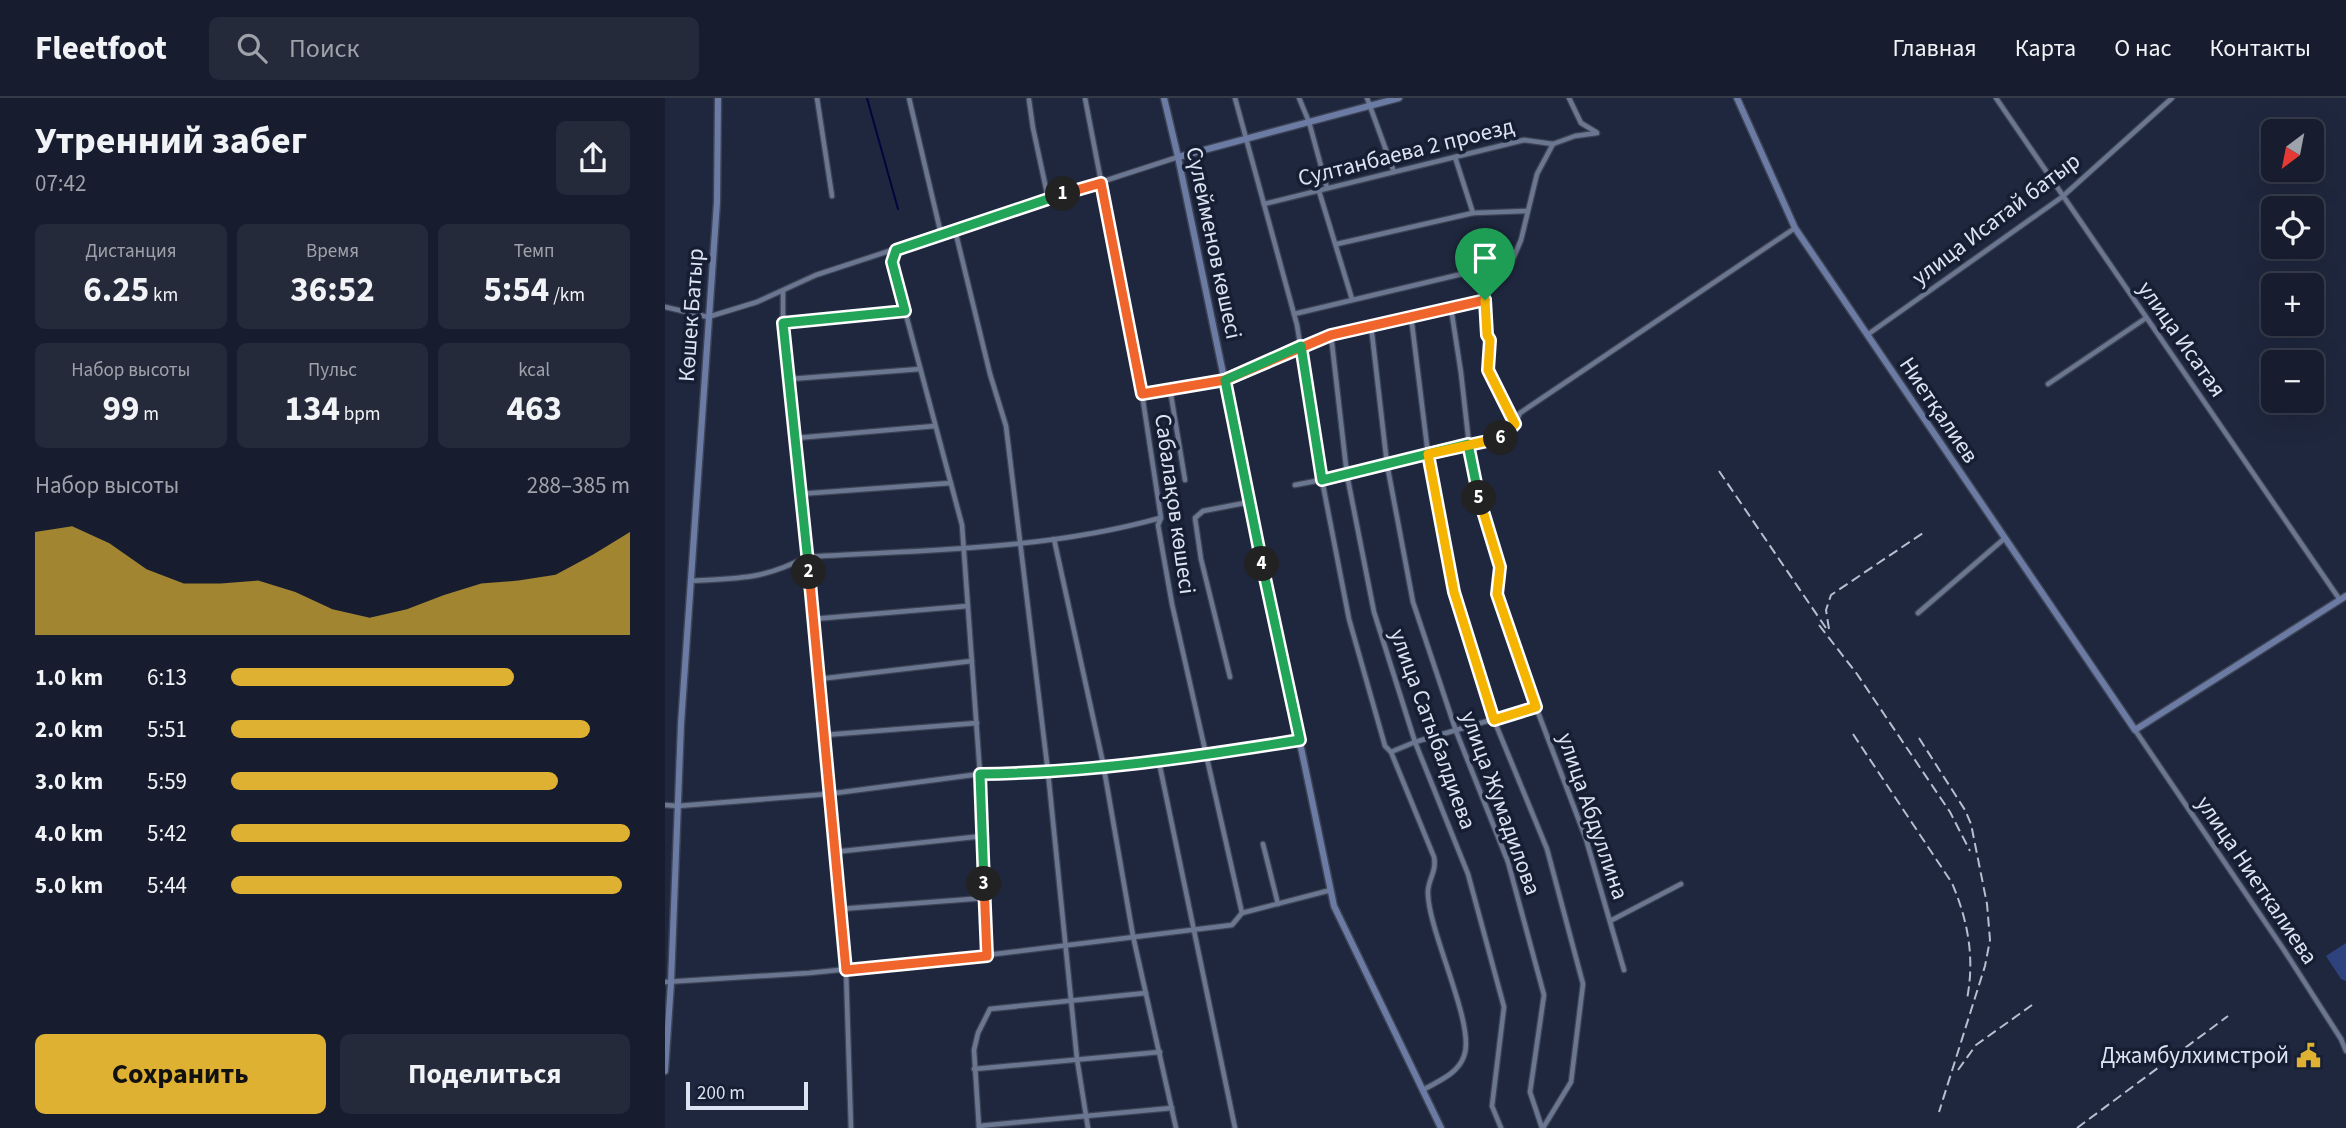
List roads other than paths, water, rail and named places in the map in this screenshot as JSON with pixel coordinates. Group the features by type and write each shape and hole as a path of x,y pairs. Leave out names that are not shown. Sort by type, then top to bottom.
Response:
{"street":[{"name":"Көшек Батыр","path":"665,1071 685,660 717,202 718,98"},
{"path":"817,98 832,196"},
{"path":"909,98 941,234"},
{"name":"Сабалақов көшесі","path":"1085,98 1142,394 1161,518 1158,525 1172,604 1242,913"},
{"name":"Сүлейменов көшесі","path":"1164,98 1331,890 1340,921 1441,1128"},
{"path":"1235,98 1294,314 1349,619 1385,746 1391,752 1436,867 1427,893 1442,954 1463,1019 1466,1042 1464,1057 1456,1070 1423,1090"},
{"path":"1299,98 1309,122 1327,188"},
{"path":"1367,98 1394,172"},
{"path":"665,307 708,317 757,302 816,275 1178,156 1399,98"},
{"path":"1569,98 1581,123 1575,136"},
{"name":"Ниетқалиев","path":"1737,98 1795,228 2135,730"},
{"name":"улица Исатая","path":"1996,98 2062,197 2343,598"},
{"name":"улица Исатай батыр","path":"1867,335 2062,197 2172,98"},
{"path":"1029,100 1048,198"},
{"name":"Султанбаева 2 проезд","path":"1264,204 1524,140 1553,144 1575,136 1597,133 1581,123"},
{"path":"1294,314 1487,268 1509,268 1521,240 1537,174 1553,144"},
{"path":"1455,157 1473,214"},
{"path":"1319,191 1352,299"},
{"path":"1337,244 1473,214 1527,211"},
{"path":"1295,485 1347,475 1468,444 1500,439 1515,424 1520,412 1795,228"},
{"path":"955,230 990,374 1006,426 1048,772 1077,1059 1088,1128"},
{"path":"896,250 892,262 962,525 980,774 987,956"},
{"path":"1502,270 1485,300 1487,335 1490,340 1488,370 1515,424"},
{"path":"783,291 783,323 846,970 851,1128"},
{"path":"1142,394 1225,380 1331,335 1485,300"},
{"name":"улица Абдуллина","path":"1451,308 1468,444 1480,505 1500,567 1497,594 1536,707 1587,839 1624,970"},
{"path":"783,323 905,311"},
{"path":"1411,316 1428,454 1454,592 1494,720 1547,849 1583,984 1571,1082 1542,1128"},
{"path":"2048,384 2146,318"},
{"name":"улица Жумадилова","path":"1371,325 1387,464 1413,602 1456,731 1508,862 1544,995 1530,1091 1542,1128"},
{"name":"улица Сатыбалдиева","path":"1331,335 1347,475 1374,612 1415,742 1468,874 1504,1007 1492,1106 1501,1128"},
{"path":"790,379 920,369"},
{"path":"1170,389 1185,480"},
{"path":"796,438 935,426"},
{"path":"799,494 951,483"},
{"path":"1230,677 1201,559 1195,518 1203,511 1249,502"},
{"path":"691,581 756,577 782,570 806,557 1021,542 1161,518"},
{"path":"1053,538 1104,766 1133,936 1176,1128"},
{"path":"1918,613 2005,538"},
{"path":"2135,730 2343,598"},
{"path":"813,619 968,606"},
{"path":"819,678 972,661"},
{"path":"1391,752 1415,742 1536,707"},
{"path":"824,736 977,723"},
{"name":"улица Ниеткалиева","path":"2135,730 2284,950 2346,1051"},
{"path":"665,805 828,794 980,774 1048,772 1159,762 1300,740"},
{"path":"1159,762 1235,1128"},
{"path":"834,852 983,836"},
{"path":"1263,844 1277,904"},
{"path":"1610,921 1681,884"},
{"path":"668,983 987,956 1232,925 1242,913 1331,890"},
{"path":"840,909 985,898"},
{"path":"1146,993 990,1009 978,1032 974,1050 979,1127 1172,1108"},
{"path":"974,1069 1160,1052"}],"waterway":[{"path":"867,98 898,209"}],"railway":[{"path":"1719,471 1828,631"},
{"path":"1829,629 1826,610 1831,595 1923,533"},
{"path":"1819,625 1857,674 1950,812 1970,851"},
{"path":"1853,734 1952,883 1969,940 1967,999"},
{"path":"1919,738 1965,810 1971,824 1987,904 1990,940 1985,966 1939,1112"},
{"path":"1958,1070 1976,1045 2032,1005"},
{"path":"2077,1128 2228,1016"}],"place":[{"name":"Джамбулхимстрой","path":"2309,1055"}]}
